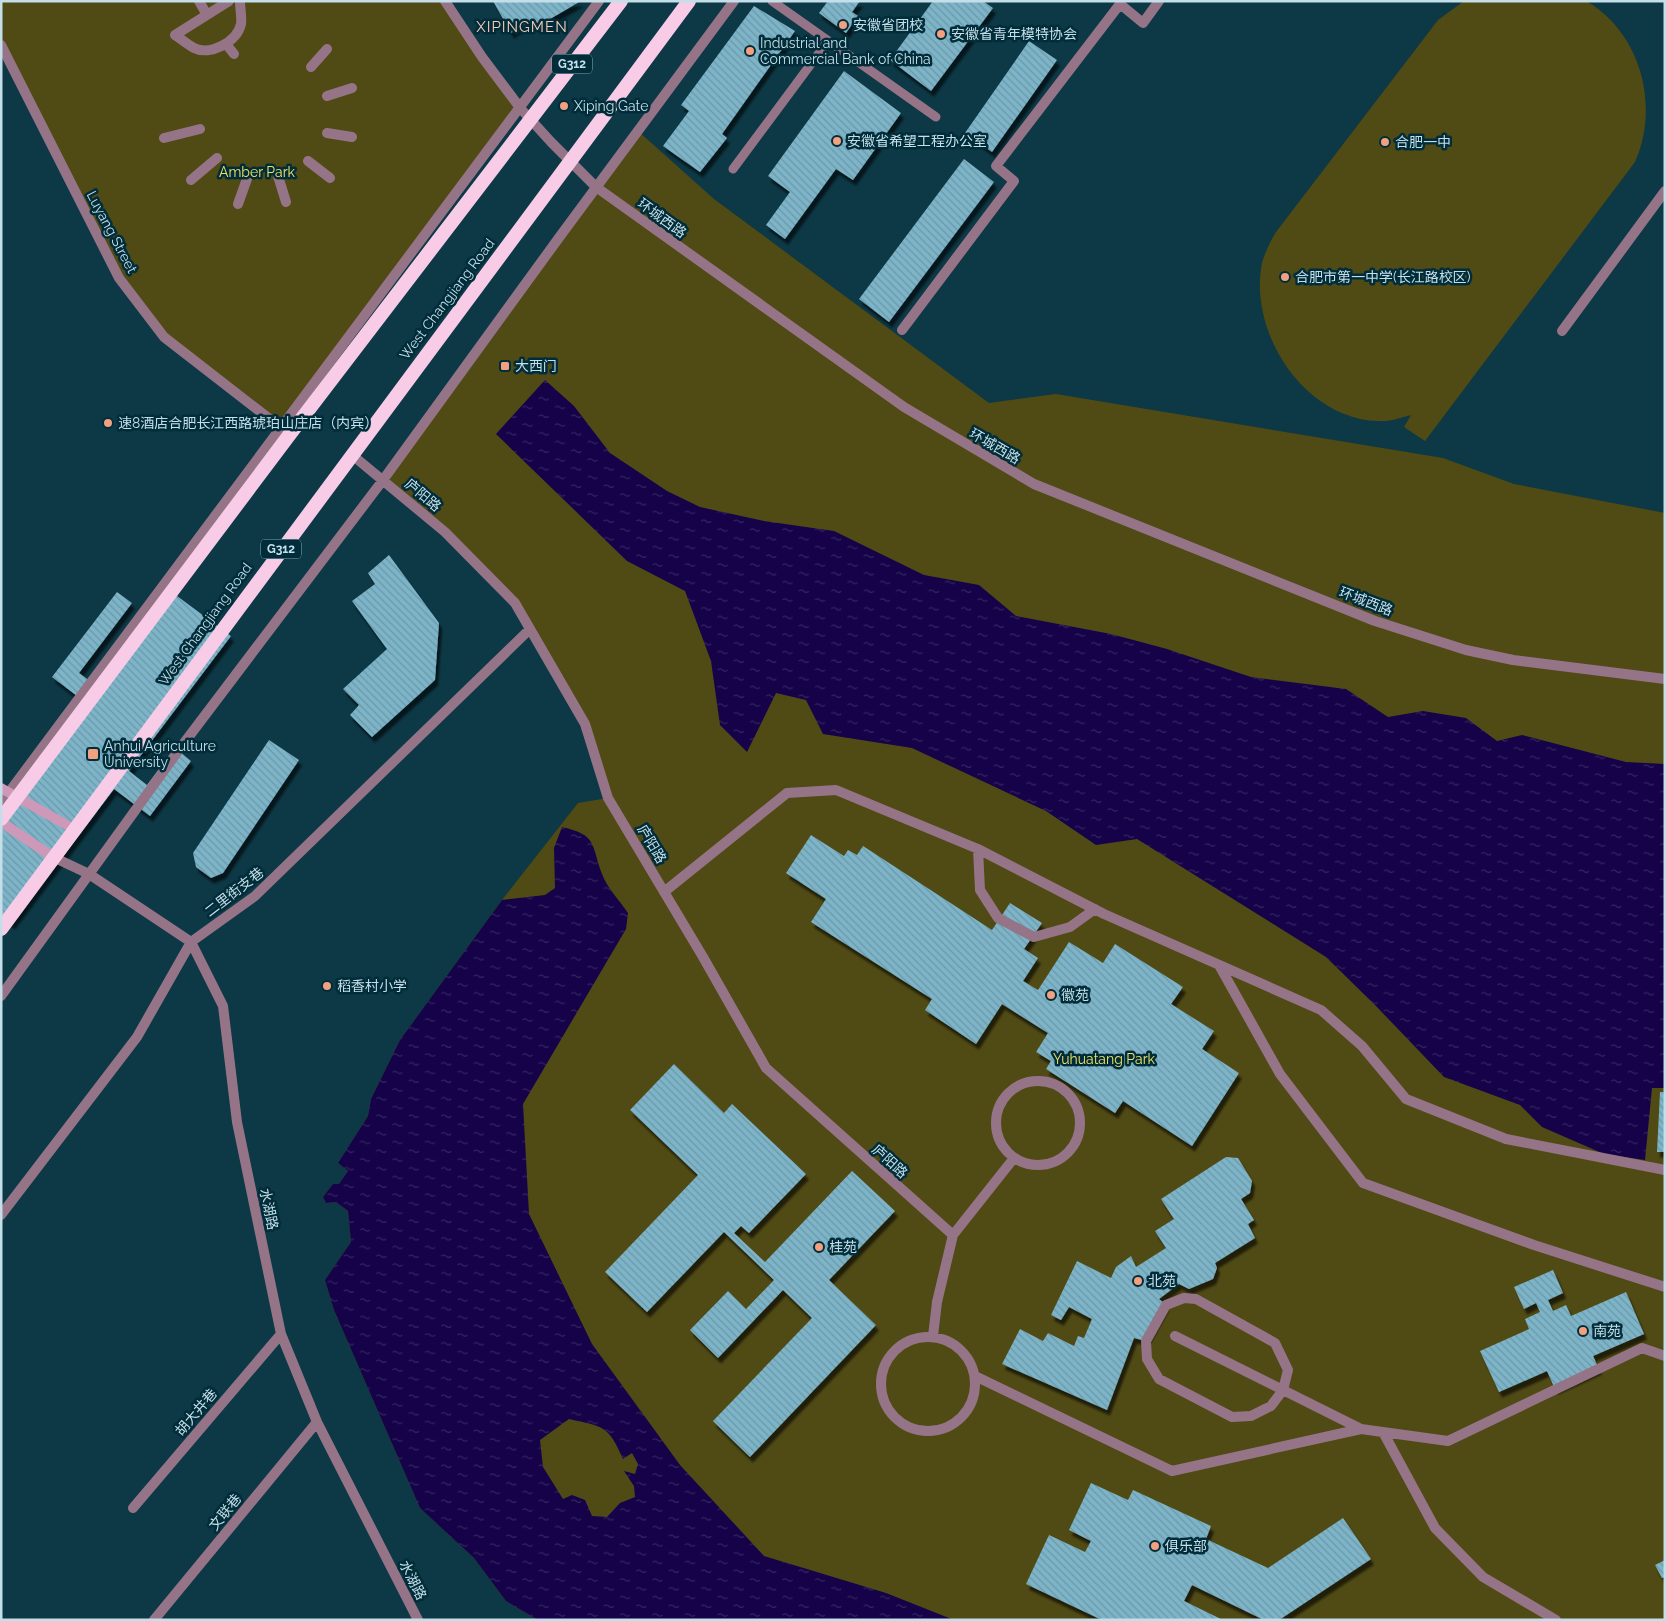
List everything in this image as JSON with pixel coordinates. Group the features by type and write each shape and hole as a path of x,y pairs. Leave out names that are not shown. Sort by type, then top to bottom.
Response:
{"highway":[{"name":"G312","path":"1,820 10,792 525,118 621,1"},
{"name":"G312","path":"566,166 689,1"},
{"name":"West Changjiang Road","path":"1,929 566,166"}],"main road":[{"path":"10,792 74,829"},
{"path":"1,820 53,857"}],"street":[{"path":"199,1 206,15"},
{"path":"229,1 175,34 195,48 206,51 226,44 235,36 241,24 240,1"},
{"name":"环城西路","path":"445,1 525,118 566,166 904,407 1034,484 1375,621 1466,650 1513,660 1665,678"},
{"path":"525,118 599,1"},
{"path":"1,996 181,747 383,480 734,1"},
{"path":"902,330 1014,181 996,166 1120,4 1143,23 1159,1"},
{"path":"226,44 234,54"},
{"name":"Luyang Street","path":"1,45 119,278 164,337 285,431"},
{"path":"311,67 327,49"},
{"path":"327,96 352,88"},
{"path":"164,138 200,129"},
{"path":"327,133 352,137"},
{"path":"191,180 217,158"},
{"path":"308,161 330,178"},
{"path":"238,204 248,176"},
{"path":"278,176 286,202"},
{"path":"1562,331 1665,191"},
{"name":"庐阳路","path":"352,454 445,532 516,603 586,724 608,798 766,1068 953,1235"},
{"name":"二里街支巷","path":"1,1215 137,1037 191,942 255,896 530,629"},
{"path":"664,892 787,794 836,790 978,849 1095,909 1321,1010 1362,1046 1406,1099 1506,1139 1665,1170"},
{"path":"1,803 10,792"},
{"path":"978,849 980,890 998,918 1034,937 1070,927 1095,909"},
{"name":"水湖路","path":"53,857 89,874 191,942 223,1006 237,1122 281,1334 316,1422 418,1620"},
{"path":"1219,965 1280,1074 1363,1182 1534,1245 1665,1288"},
{"path":"1030,1081 1044,1081 1058,1085 1069,1093 1077,1104 1080,1132 1075,1145 1066,1155 1047,1164 1026,1164 1014,1158 1003,1148 997,1136 995,1122 998,1107 1005,1095 1016,1086 1030,1081"},
{"path":"933,1336 938,1302 953,1235 1014,1158"},
{"path":"1184,1298 1196,1299 1275,1343 1288,1370 1283,1390 1272,1406 1251,1416 1232,1417 1159,1379 1147,1359 1146,1341 1166,1305 1184,1298"},
{"name":"胡大井巷","path":"133,1508 281,1334"},
{"path":"933,1336 948,1340 961,1349 970,1362 975,1376 975,1392 970,1407 960,1419 947,1428 932,1431 916,1430 896,1418 883,1399 880,1383 883,1368 891,1354 903,1344 917,1338 933,1336"},
{"path":"1175,1336 1361,1429 1448,1441 1642,1348 1665,1356"},
{"path":"975,1376 1172,1471 1361,1429"},
{"name":"文联巷","path":"154,1620 316,1422"},
{"path":"1383,1432 1435,1528 1483,1577 1556,1620"}],"lane":[{"path":"772,1 936,117"},
{"path":"733,170 828,41"}],"green space":[{"name":"Amber Park","path":"1,1 445,1 521,109 281,428 164,337 119,278 1,45"},
{"path":"1464,1 1586,1 1605,15 1620,31 1632,51 1640,72 1645,95 1646,118 1635,162 1425,441 1404,427 1411,415 1395,420 1382,421 1351,416 1327,405 1305,388 1287,367 1273,343 1264,317 1260,290 1262,263 1276,232 1438,20"},
{"name":"Yuhuatang Park","path":"638,131 714,199 989,403 1056,394 1443,458 1514,484 1665,513 1665,1620 538,1620 506,1601 474,1558 420,1508 334,1310 325,1280 351,1242 348,1211 336,1202 326,1203 323,1197 333,1184 339,1184 348,1171 338,1163 368,1116 371,1099 400,1040 502,900 578,803 608,798 585,724 515,603 383,480"}],"water":[{"path":"545,380 574,406 610,453 667,491 700,507 764,521 834,531 924,575 979,585 1016,616 1111,634 1167,649 1251,677 1346,689 1388,717 1423,711 1466,718 1497,741 1522,735 1626,762 1665,764 1665,1088 1652,1088 1645,1160 1604,1154 1542,1127 1520,1105 1444,1077 1326,957 1137,839 1096,845 1046,811 912,748 823,734 806,700 776,693 747,752 720,725 711,661 685,591 627,561 496,434"},
{"path":"562,827 574,830 588,838 594,848 604,879 628,913 626,929 523,1104 529,1214 592,1344 680,1465 764,1556 886,1593 954,1620 538,1620 506,1601 474,1558 420,1508 334,1310 325,1280 351,1242 348,1211 336,1202 326,1203 323,1197 333,1184 339,1184 348,1171 338,1163 368,1116 371,1099 400,1040 502,900 545,895 555,888 554,848","holes":["569,1419 604,1429 613,1440 623,1459 632,1453 638,1464 635,1474 624,1471 634,1486 635,1497 620,1503 607,1517 592,1516 585,1500 572,1495 563,1499 543,1467 540,1440"]}],"building":[{"path":"493,1 581,1 538,26 533,19 511,33"},
{"name":"安徽省团校","path":"828,1 860,1 852,12 858,16 846,33 819,13"},
{"name":"安徽省青年模特协会","path":"933,1 983,1 993,8 931,91 890,60"},
{"path":"754,6 795,31 722,134 727,138 700,172 663,146 689,111 681,105"},
{"path":"1029,41 1057,60 992,152 965,133"},
{"name":"安徽省希望工程办公室","path":"844,71 901,113 853,180 836,169 785,239 766,225 790,192 768,176"},
{"path":"964,159 994,182 889,322 859,299"},
{"path":"389,555 439,623 435,680 372,737 350,715 359,705 343,689 387,649 352,601 375,584 368,573"},
{"name":"Anhui Agriculture University","path":"169,590 231,636 129,771 147,785 175,748 191,761 150,816 114,789 12,924 1,916 1,812 85,702 52,677 117,592 132,603 79,673 97,686"},
{"path":"269,740 299,760 223,873 211,878 196,867 193,853"},
{"name":"徽苑","path":"811,835 844,856 848,850 857,855 863,846 992,930 1010,903 1042,923 1024,949 1038,958 1023,981 1038,990 1069,942 1103,963 1115,944 1183,987 1171,1004 1214,1031 1202,1049 1239,1073 1192,1146 1123,1101 1115,1113 1046,1069 1051,1061 1036,1052 1048,1033 1002,1004 976,1044 925,1010 932,999 811,922 826,899 786,873"},
{"name":"桂苑","path":"674,1064 724,1113 732,1104 806,1174 749,1233 741,1226 734,1233 765,1262 852,1171 895,1211 829,1280 876,1325 750,1457 713,1421 812,1318 783,1290 718,1358 690,1330 728,1291 746,1309 774,1280 724,1232 647,1312 605,1272 698,1175 630,1110"},
{"path":"1660,1092 1665,1092 1665,1152 1657,1152"},
{"name":"北苑","path":"1226,1157 1238,1158 1252,1181 1250,1193 1241,1199 1254,1220 1248,1224 1255,1238 1215,1263 1217,1268 1213,1279 1189,1289 1179,1284 1159,1299 1166,1305 1146,1341 1134,1338 1107,1410 1002,1364 1020,1329 1043,1341 1048,1333 1074,1346 1078,1336 1084,1338 1092,1319 1069,1307 1061,1320 1051,1315 1077,1261 1111,1278 1116,1267 1131,1256 1136,1267 1166,1248 1155,1231 1174,1219 1161,1199"},
{"name":"南苑","path":"1553,1270 1563,1293 1548,1300 1553,1311 1566,1305 1571,1316 1626,1292 1644,1334 1593,1356 1599,1369 1555,1389 1547,1371 1499,1392 1480,1351 1529,1329 1525,1319 1540,1312 1536,1303 1524,1309 1514,1287"},
{"name":"俱乐部","path":"1091,1483 1128,1500 1133,1490 1211,1526 1206,1539 1268,1568 1343,1518 1371,1559 1279,1620 1264,1620 1192,1585 1184,1601 1223,1620 1102,1620 1026,1584 1049,1535 1085,1552 1091,1541 1069,1530"},
{"path":"1665,1560 1665,1577 1662,1578 1655,1565"}],"place":[{"name":"安徽省团校","path":"843,25"},
{"name":"安徽省青年模特协会","path":"941,34"},
{"name":"Industrial and Commercial Bank of China","path":"750,51"},
{"name":"Xiping Gate","path":"564,106"},
{"name":"安徽省希望工程办公室","path":"837,141"},
{"name":"合肥一中","path":"1385,142"},
{"name":"合肥市第一中学(长江路校区)","path":"1285,277"},
{"name":"大西门","path":"505,366"},
{"name":"速8酒店合肥长江西路琥珀山庄店（内宾）","path":"108,423"},
{"name":"Anhui Agriculture University","path":"93,754"},
{"name":"稻香村小学","path":"327,986"},
{"name":"徽苑","path":"1051,995"},
{"name":"桂苑","path":"819,1247"},
{"name":"北苑","path":"1138,1281"},
{"name":"南苑","path":"1583,1331"},
{"name":"俱乐部","path":"1155,1546"}],"district":[{"name":"XIPINGMEN","path":"522,27"}]}
